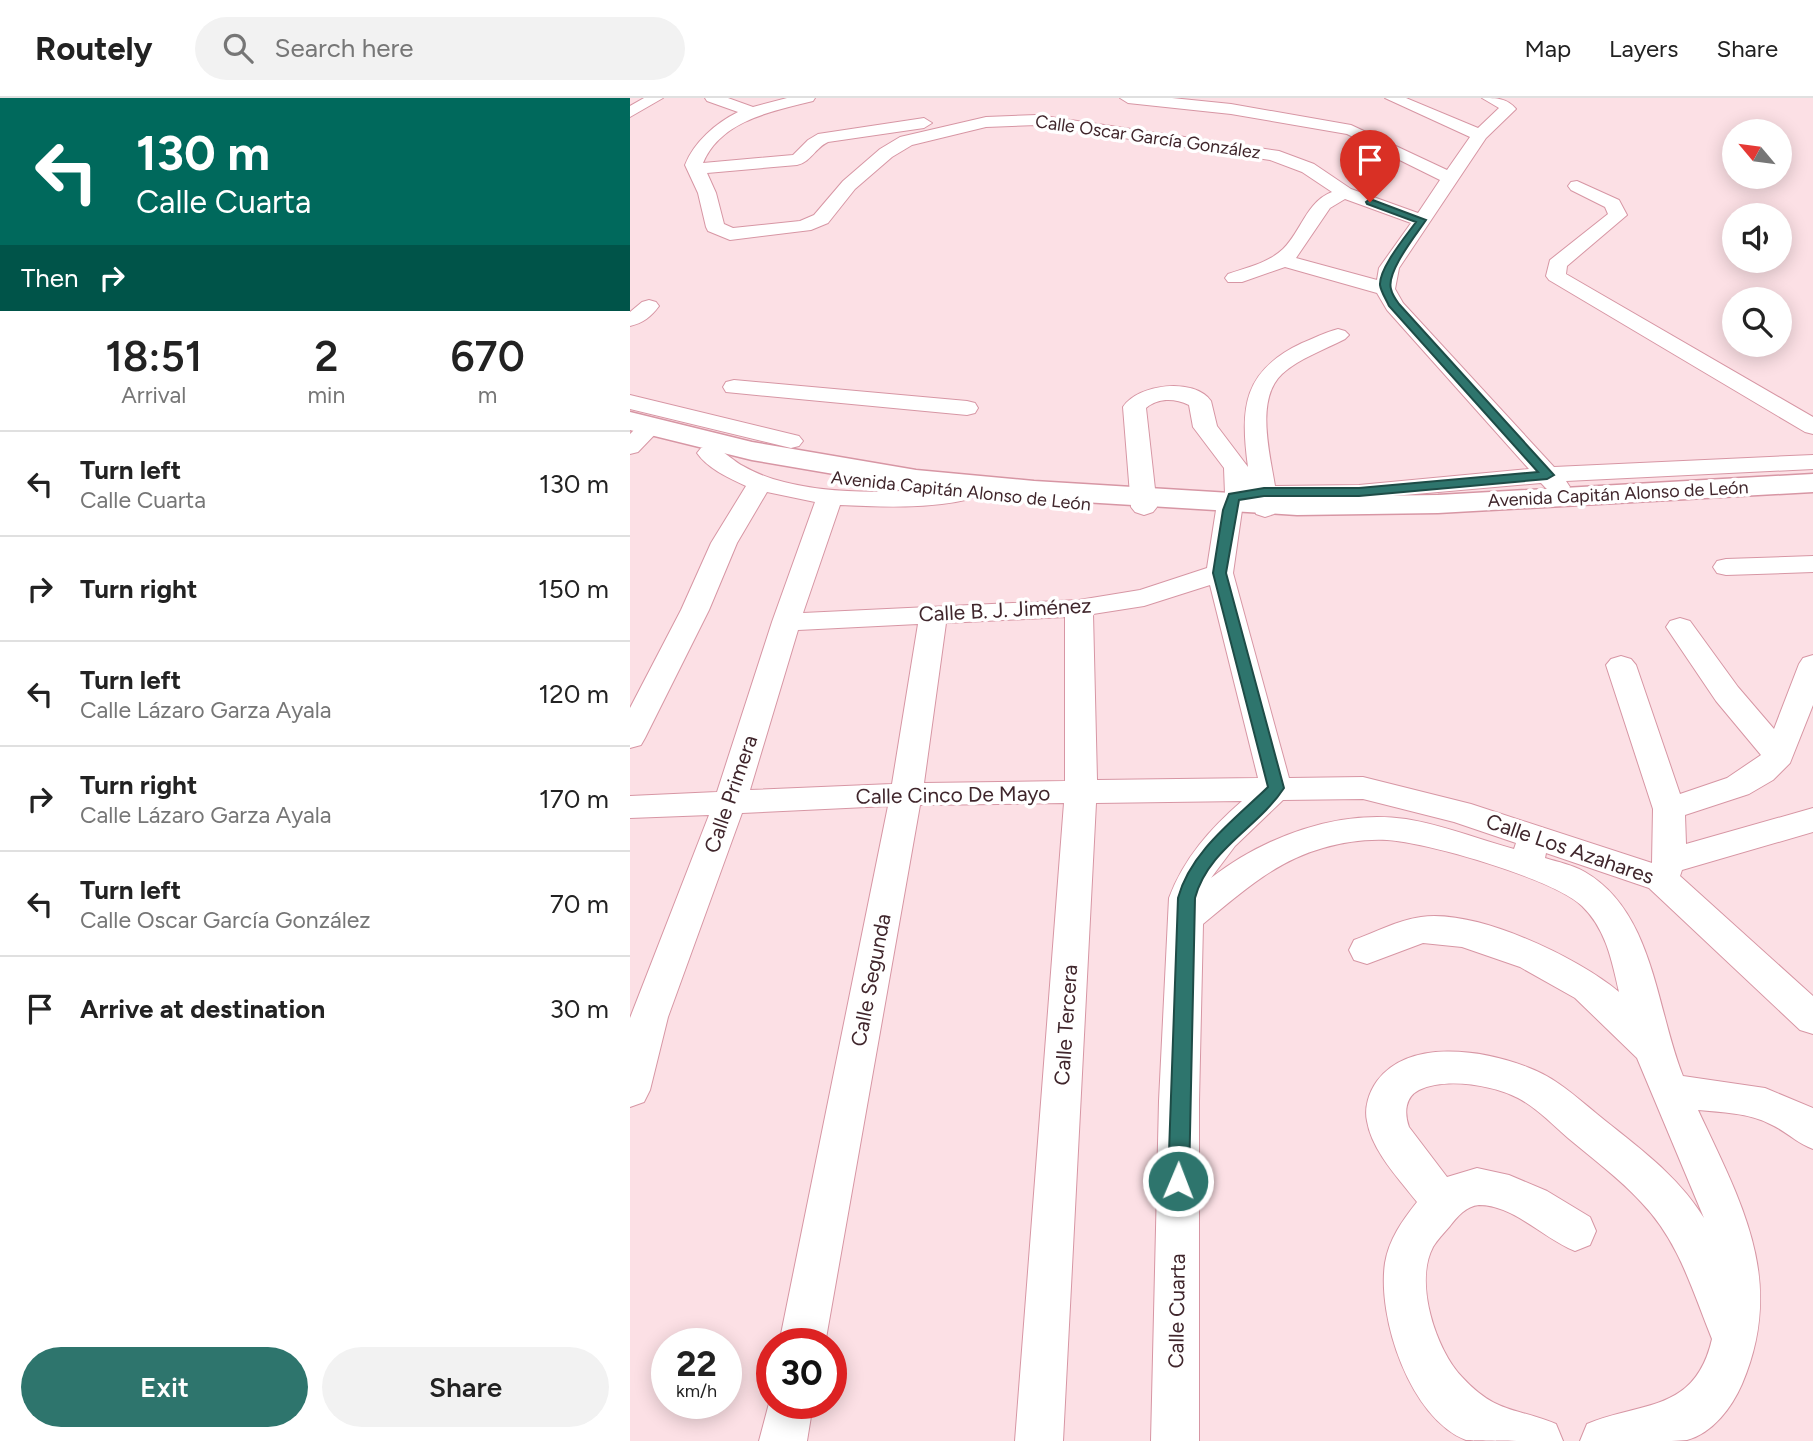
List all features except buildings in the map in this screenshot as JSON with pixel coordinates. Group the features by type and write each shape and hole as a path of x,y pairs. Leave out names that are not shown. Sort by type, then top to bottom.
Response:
{"main road":[{"name":"Avenida Capitán Alonso de León","path":"637,432 781,463 961,494 1030,501 1249,502 1297,506 1378,507 1557,486 1813,484"},
{"name":"Avenida Capitán Alonso de León","path":"637,432 709,453 781,463 1144,502"}],"street":[{"path":"630,112 655,98"},
{"path":"713,98 750,111"},
{"path":"696,169 694,160 723,126 750,111 807,98"},
{"path":"1128,98 1203,106 1236,104 1359,133 1449,178"},
{"path":"1393,98 1480,135"},
{"path":"1499,104 1390,268 1385,289 1394,306 1557,486"},
{"path":"1152,136 1203,106"},
{"name":"Calle Oscar García González","path":"986,122 916,137 896,146 849,185 826,215 804,226 754,233 723,233 712,223 707,193 696,169 797,160 803,157 813,142 844,134 904,125 986,122 1046,121 1273,155 1308,168 1345,193 1421,220"},
{"path":"1577,186 1613,204 1618,215 1557,264 1556,276 1813,427"},
{"path":"1235,278 1282,260 1305,234 1323,203 1331,197 1345,193"},
{"path":"1282,260 1385,289"},
{"path":"630,320 641,315 649,306"},
{"path":"1276,788 1220,573 1249,502 1255,416 1261,388 1267,377 1278,367 1338,335"},
{"path":"734,387 967,408"},
{"path":"632,730 695,610 724,543 781,463 785,392"},
{"path":"1144,502 1134,413 1137,402 1155,394 1188,395 1200,401 1205,427 1236,467 1249,502"},
{"path":"630,402 781,463 830,497 885,500 961,494"},
{"path":"1249,502 1359,492 1557,486 1813,462"},
{"name":"Calle Primera","path":"630,1090 640,1017 730,802 786,622 830,497"},
{"path":"1726,567 1809,571"},
{"name":"Calle B. J. Jiménez","path":"786,622 1079,608 1144,598 1220,573"},
{"name":"Calle Tercera","path":"1039,1441 1081,792 1079,608"},
{"name":"Calle Segunda","path":"805,1328 906,794 933,615"},
{"path":"1680,627 1727,694 1779,757"},
{"path":"1621,664 1669,809 1665,870 1813,820"},
{"path":"1669,809 1738,786 1762,772 1779,757 1813,664"},
{"name":"Calle Cinco De Mayo","path":"630,807 906,794 1276,788"},
{"name":"Calle Los Azahares","path":"1276,788 1363,788 1426,802 1530,850 1665,870 1813,1019"},
{"name":"Calle Cuarta","path":"1175,1441 1179,1101 1186,898 1199,869 1221,842 1276,788"},
{"path":"1186,918 1246,869 1298,844 1364,828 1407,831 1530,850 1601,904 1616,924 1635,974 1644,1020 1654,1050 1720,1201 1738,1261 1739,1305 1735,1340 1722,1381 1698,1408 1652,1431 1604,1441"},
{"path":"1367,950 1422,930 1473,935 1561,971 1586,986 1616,1010 1654,1050"},
{"path":"1442,1202 1397,1142 1387,1122 1385,1104 1389,1090 1406,1074 1440,1068 1483,1070 1510,1076 1532,1086 1617,1153 1660,1192 1679,1216 1696,1246 1735,1340"},
{"path":"1670,1091 1758,1103 1791,1115 1813,1132"},
{"path":"1539,1441 1488,1428 1456,1405 1438,1385 1417,1345 1405,1302 1405,1265 1414,1240 1442,1202 1461,1190 1486,1187 1527,1202 1575,1231"}],"route":[{"path":"1178,1181 1186,898 1199,869 1221,842 1276,788 1220,573 1229,510 1234,497 1264,492 1359,492 1547,475 1394,306 1385,289 1385,280 1421,220 1370,202"}]}
